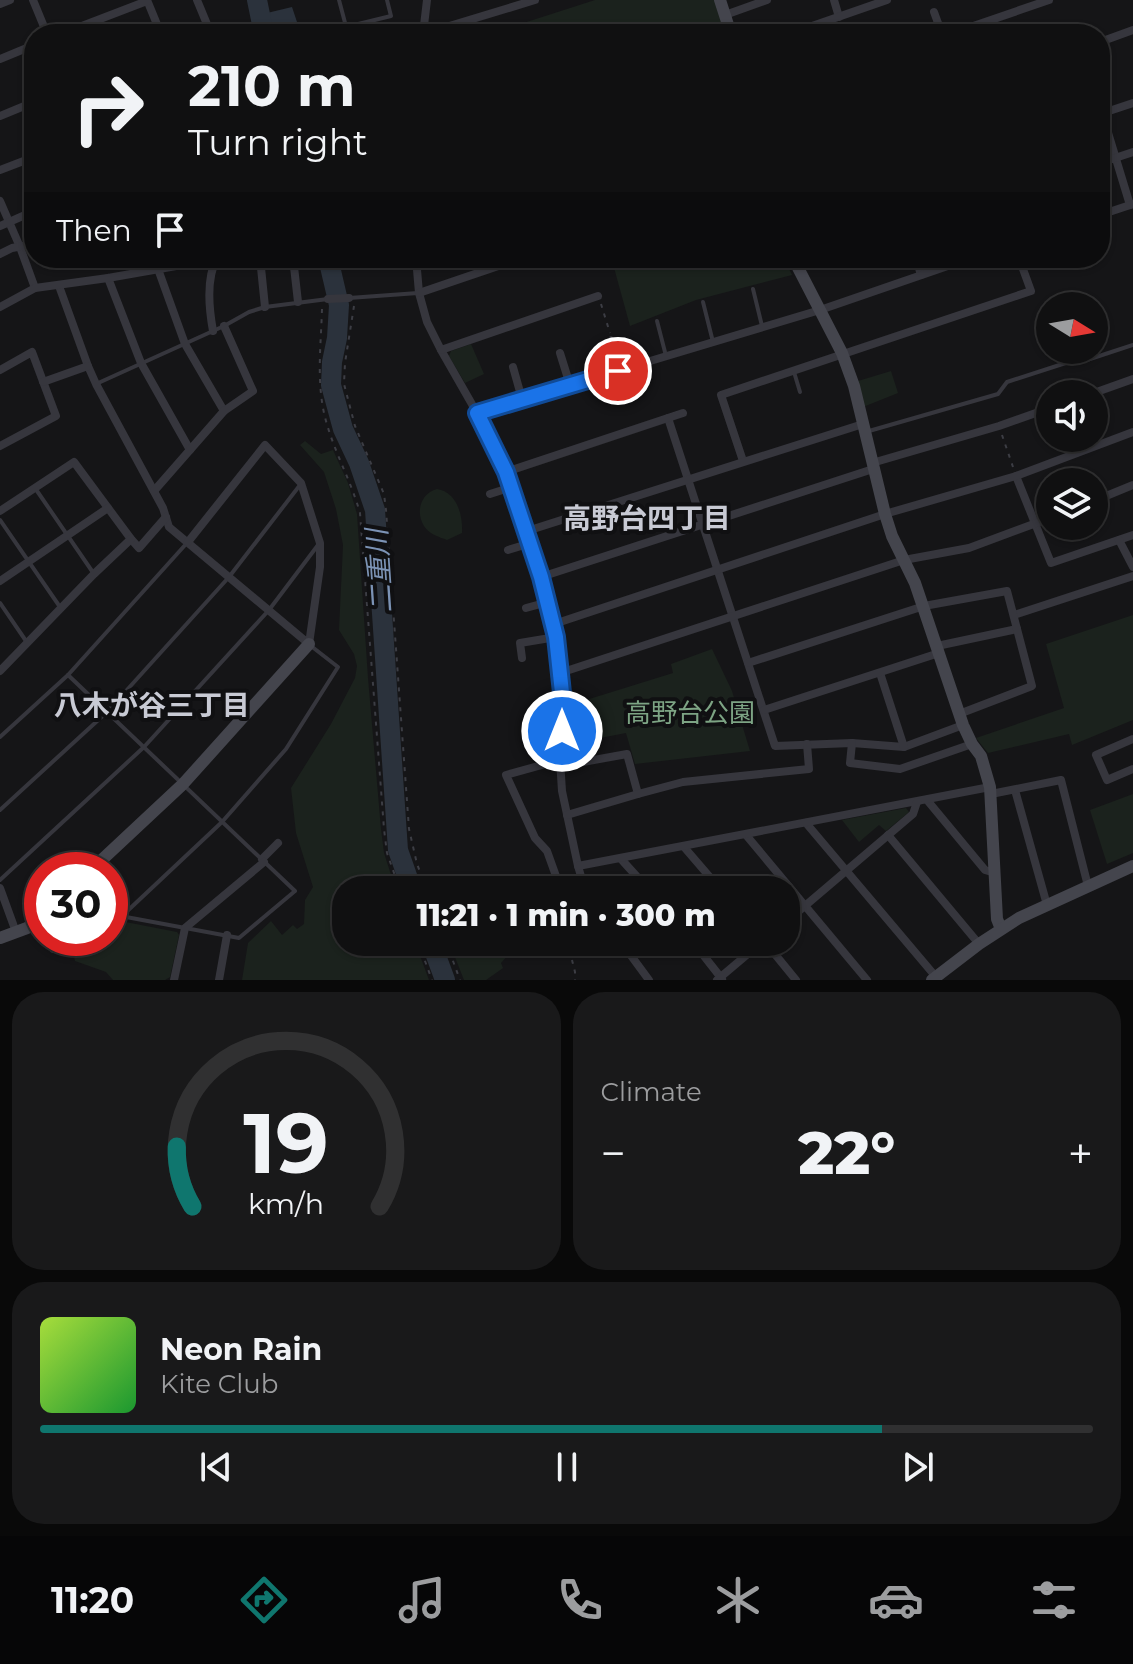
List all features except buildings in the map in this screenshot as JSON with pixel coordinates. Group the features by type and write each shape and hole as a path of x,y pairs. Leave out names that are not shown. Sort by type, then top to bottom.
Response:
{"street":[{"path":"0,4 10,0"},
{"path":"33,0 43,24"},
{"path":"86,24 147,0 157,24"},
{"path":"197,0 207,24"},
{"path":"424,24 427,0"},
{"path":"456,24 535,0"},
{"path":"720,0 728,24"},
{"path":"725,15 767,0"},
{"path":"834,0 839,17"},
{"path":"818,24 887,0"},
{"path":"974,24 1020,5 1049,0"},
{"path":"934,12 938,24"},
{"path":"1110,38 1133,30"},
{"path":"0,59 24,49"},
{"path":"1110,111 1133,103"},
{"path":"0,116 24,106"},
{"path":"1110,140 1132,204 1110,212"},
{"path":"1110,160 1133,152"},
{"path":"0,170 24,161"},
{"path":"0,201 4,224 24,258"},
{"path":"4,224 24,215"},
{"path":"0,254 24,246"},
{"path":"28,268 35,288"},
{"path":"0,307 35,288 163,268"},
{"path":"212,268 210,315 213,331"},
{"path":"261,268 265,307"},
{"path":"294,268 298,302"},
{"path":"417,268 419,293 427,322 477,413 512,487 554,624 563,702 562,791 581,876"},
{"path":"419,293 493,268"},
{"path":"798,268 842,353 854,386 892,536 924,606 961,719 981,756 990,790 997,919 1001,929"},
{"path":"919,268 921,275"},
{"path":"477,413 820,310 942,268"},
{"path":"743,461 721,395 1031,291 1023,268"},
{"path":"158,269 185,344 224,411"},
{"path":"108,278 141,363 190,450"},
{"path":"59,286 96,384 154,491 169,527 309,644"},
{"path":"441,350 598,296"},
{"path":"325,300 352,298"},
{"path":"154,491 224,411 253,391 224,326"},
{"path":"0,370 32,352 56,416 0,446"},
{"path":"560,353 570,385"},
{"path":"43,382 88,366"},
{"path":"513,367 522,399"},
{"path":"1108,388 1133,379"},
{"path":"506,472 683,413"},
{"path":"541,577 1036,413"},
{"path":"668,418 775,746 852,743 904,747 1032,686 1007,591 924,606 748,663"},
{"path":"527,531 743,461 864,428"},
{"path":"554,624 885,514 1016,476 1133,432"},
{"path":"110,852 183,784 309,644 320,567 320,543 301,483 265,445 188,542"},
{"path":"0,511 74,462 139,548 166,517"},
{"path":"1016,476 1051,563 1133,535"},
{"path":"1108,495 1133,485"},
{"path":"490,494 512,487"},
{"path":"0,581 108,508"},
{"path":"560,673 904,560 969,548 1035,524"},
{"path":"0,671 131,539"},
{"path":"1119,540 1133,567"},
{"path":"508,550 531,543"},
{"path":"1014,615 1133,576"},
{"path":"526,608 548,602"},
{"path":"764,710 880,673 938,649 1017,629"},
{"path":"522,658 520,643 556,637"},
{"path":"880,673 904,747"},
{"path":"1133,739 1096,755 1107,780 1133,769"},
{"path":"852,743 850,763 900,769 972,744"},
{"path":"567,815 683,782 809,769 807,744"},
{"path":"556,876 547,851 535,838 506,775 560,763 627,754 638,794"},
{"path":"578,866 927,800 990,790 1015,790 1061,780 1088,886"},
{"path":"1015,790 1047,905"},
{"path":"927,800 985,870 995,873"},
{"path":"800,909 913,814 917,802"},
{"path":"806,823 934,978 1001,929 1133,866"},
{"path":"746,835 867,980"},
{"path":"888,835 979,944"},
{"path":"174,980 185,928 263,861 278,843"},
{"path":"684,847 709,876"},
{"path":"621,859 636,876"},
{"path":"0,888 16,932"},
{"path":"0,938 24,929"},
{"path":"219,980 227,935"},
{"path":"631,956 649,980"},
{"path":"703,956 720,979 747,956"},
{"path":"775,956 796,980"}],"lane":[{"path":"339,0 345,24"},
{"path":"358,24 391,16 387,0"},
{"path":"753,289 762,327"},
{"path":"352,298 419,293"},
{"path":"96,384 249,312 265,307 325,300"},
{"path":"703,302 713,342"},
{"path":"657,321 666,356"},
{"path":"611,338 618,371"},
{"path":"864,428 998,394 1007,382 1133,345"},
{"path":"794,370 800,392"},
{"path":"0,810 107,712 229,577 301,483"},
{"path":"35,488 94,574"},
{"path":"0,520 61,609"},
{"path":"0,737 68,675 188,542"},
{"path":"0,880 144,747 269,610 320,543"},
{"path":"0,603 28,644"},
{"path":"128,910 222,822 286,749 338,667 309,644"},
{"path":"68,675 295,891 239,938 128,917"}],"path":[{"path":"598,296 611,338"},
{"path":"352,298 344,384 355,426 378,477 385,502 409,829 422,876"},
{"path":"325,300 320,388 330,433 351,482 360,513 384,829 387,853 395,876"},
{"path":"999,426 1016,476"},
{"path":"423,956 432,980"},
{"path":"451,956 460,980"},
{"path":"571,956 575,980"}],"green space":[{"path":"595,0 715,0 722,23 719,24 520,24"},
{"path":"614,268 789,268 792,275 696,300 630,326"},
{"path":"471,344 484,374 465,383 449,356 451,351"},
{"path":"891,371 898,393 863,407 858,381"},
{"path":"305,441 321,454 333,450 348,483 357,514 381,829 391,876 332,876 332,956 420,956 429,980 242,980 248,943 271,921 282,935 293,925 297,929 304,924 305,900 313,887 296,833 291,788 331,724 355,678 357,666 354,654 339,630 343,545 336,509 324,472 300,445"},
{"path":"437,489 454,499 461,519 462,533 447,540 434,535 421,521 423,499"},
{"path":"1133,615 1133,720 1072,745 1069,734 988,753 976,738 1064,708 1046,644"},
{"name":"高野台公園","path":"712,649 732,691 750,751 635,764 626,733 564,745 566,710 570,705 673,673 671,664"},
{"path":"1133,794 1133,853 1107,864 1090,810"},
{"path":"906,808 909,812 886,831 879,825 859,842 842,820"},
{"path":"128,922 177,932 179,935 170,977 165,980 113,980 106,972 75,961 74,956 128,956"},
{"path":"455,956 507,956 501,963 503,968 486,980 464,980"}],"shaded area":[{"path":"292,7 298,24 269,24 267,13"}],"waterway":[{"path":"257,0 262,24"},
{"name":"二重川","path":"330,268 339,305 331,385 343,429 375,510 398,850 407,876"},
{"name":"二重川","path":"436,956 445,980"}],"district":[{"name":"高野台四丁目","path":"647,518"},
{"name":"八木が谷三丁目","path":"152,705"}],"route":[{"path":"562,731 563,702 556,637 541,577 506,472 477,413 618,371"}]}
